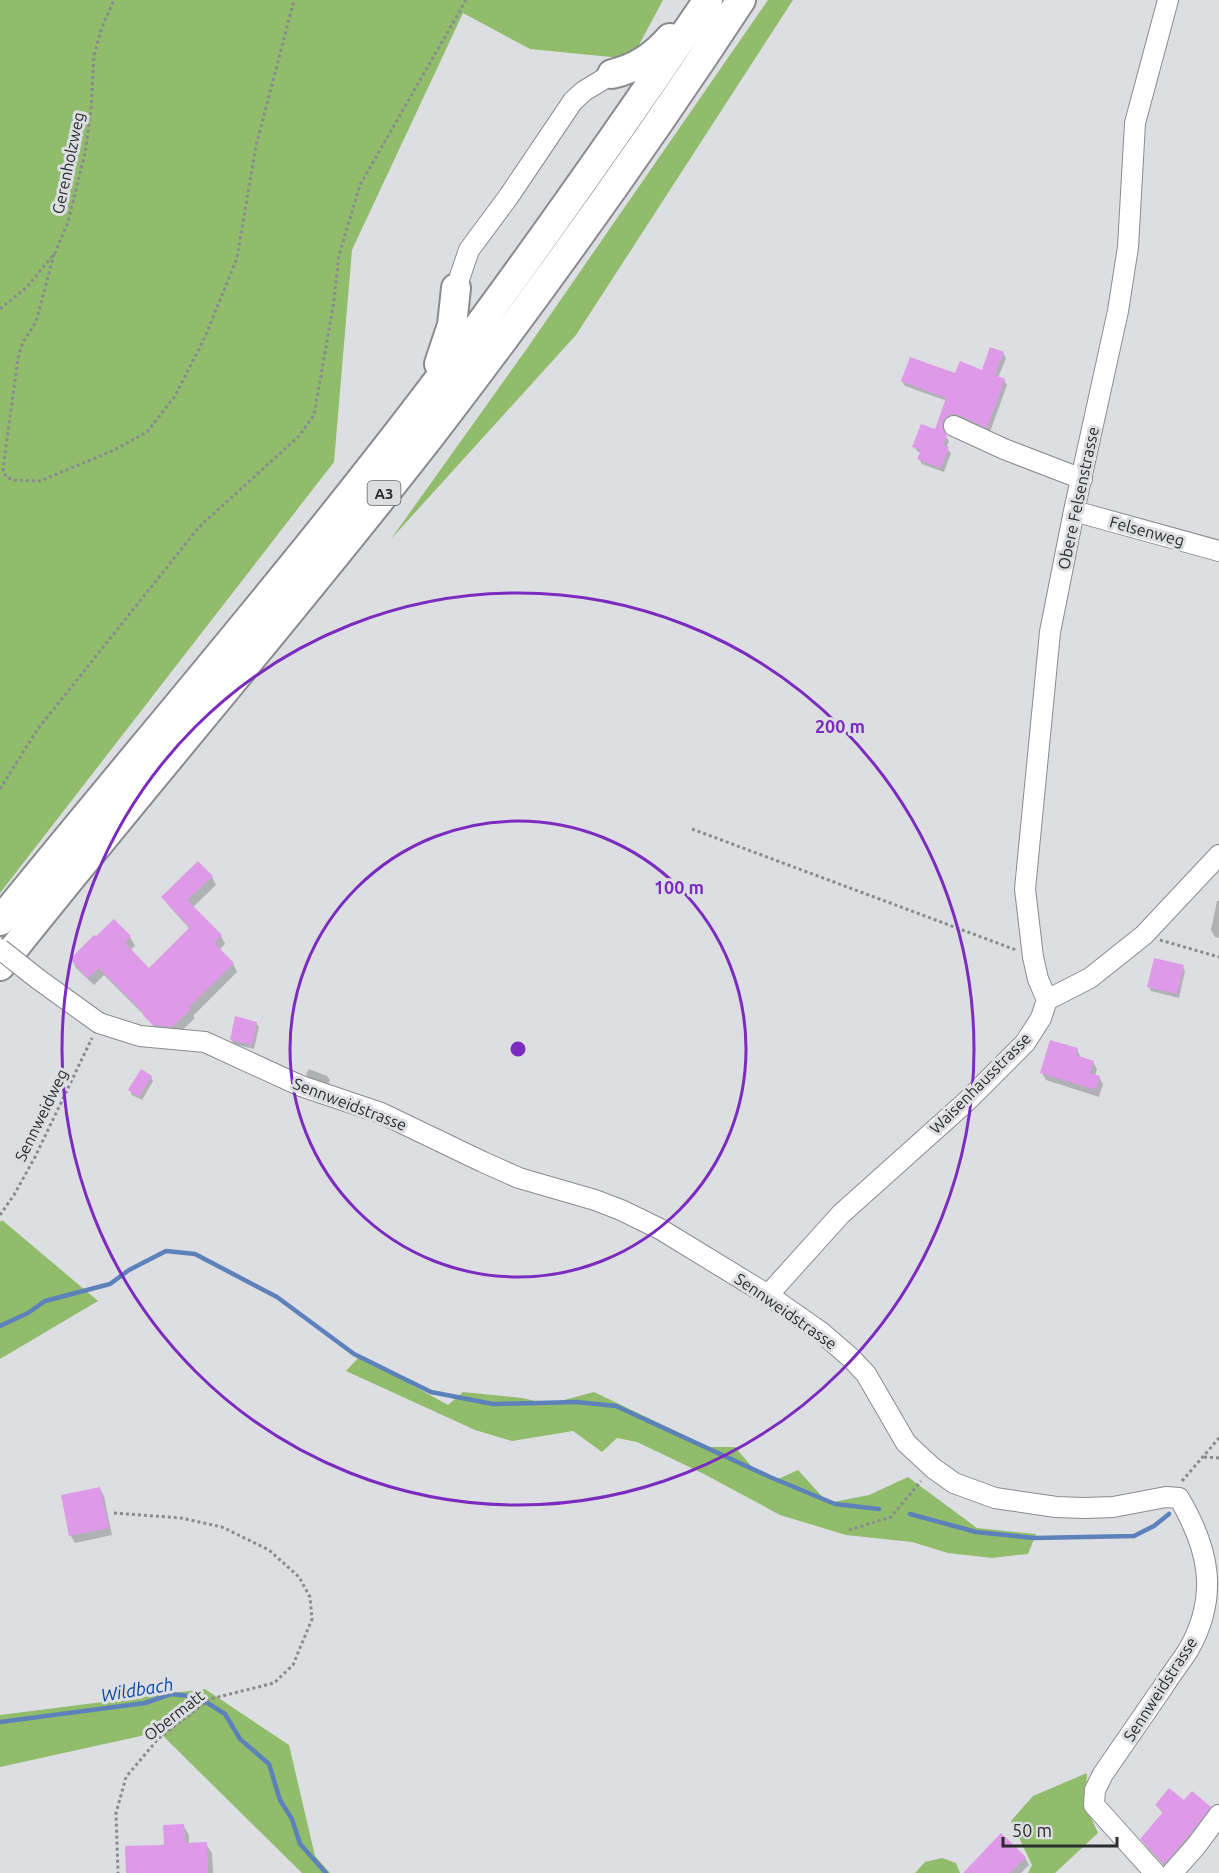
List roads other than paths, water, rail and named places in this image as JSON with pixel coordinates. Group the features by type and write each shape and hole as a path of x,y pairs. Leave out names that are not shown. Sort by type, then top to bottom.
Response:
{"highway":[{"path":"612,74 634,68 654,55 703,0"},
{"name":"A3","path":"0,921 306,548 427,394 585,180 708,0"},
{"name":"A3","path":"0,966 262,646 432,433 531,301 741,0"},
{"path":"427,394 452,325 456,288"}],"street":[{"name":"Obere Felsenstrasse","path":"1047,1000 1038,979 1033,957 1025,889 1050,632 1118,311 1128,247 1135,123 1168,0"},
{"path":"456,288 469,250 509,196 573,101 584,91 612,74"},
{"path":"954,426 1004,449 1082,479"},
{"name":"Felsenweg","path":"1074,511 1219,551"},
{"path":"1047,1000 1090,978 1144,935 1219,855"},
{"name":"Sennweidstrasse","path":"0,949 99,1023 140,1036 205,1042 301,1086 381,1113 519,1178 595,1200 660,1229 768,1295 822,1333 851,1358 866,1374 906,1443 933,1468 954,1483 995,1498 1019,1503 1084,1508 1113,1507 1166,1497 1179,1498 1196,1530 1205,1558 1208,1584 1203,1619 1189,1649 1103,1774 1095,1790 1094,1805 1155,1873"},
{"name":"Waisenhausstrasse","path":"768,1295 841,1214 966,1102 1024,1043 1041,1018 1047,1000"},
{"path":"1172,1873 1219,1815"}],"waterway":[{"path":"0,1326 28,1313 45,1301 110,1284 129,1270 166,1251 195,1254 277,1297 354,1354 431,1392 493,1404 576,1402 616,1406 770,1477 835,1504 879,1509"},
{"path":"910,1514 976,1532 1034,1538 1134,1536 1154,1526 1169,1514"},
{"name":"Wildbach","path":"0,1722 145,1703 171,1694 198,1697 225,1714 240,1739 269,1764 280,1800 292,1819 300,1844 326,1873"}]}
